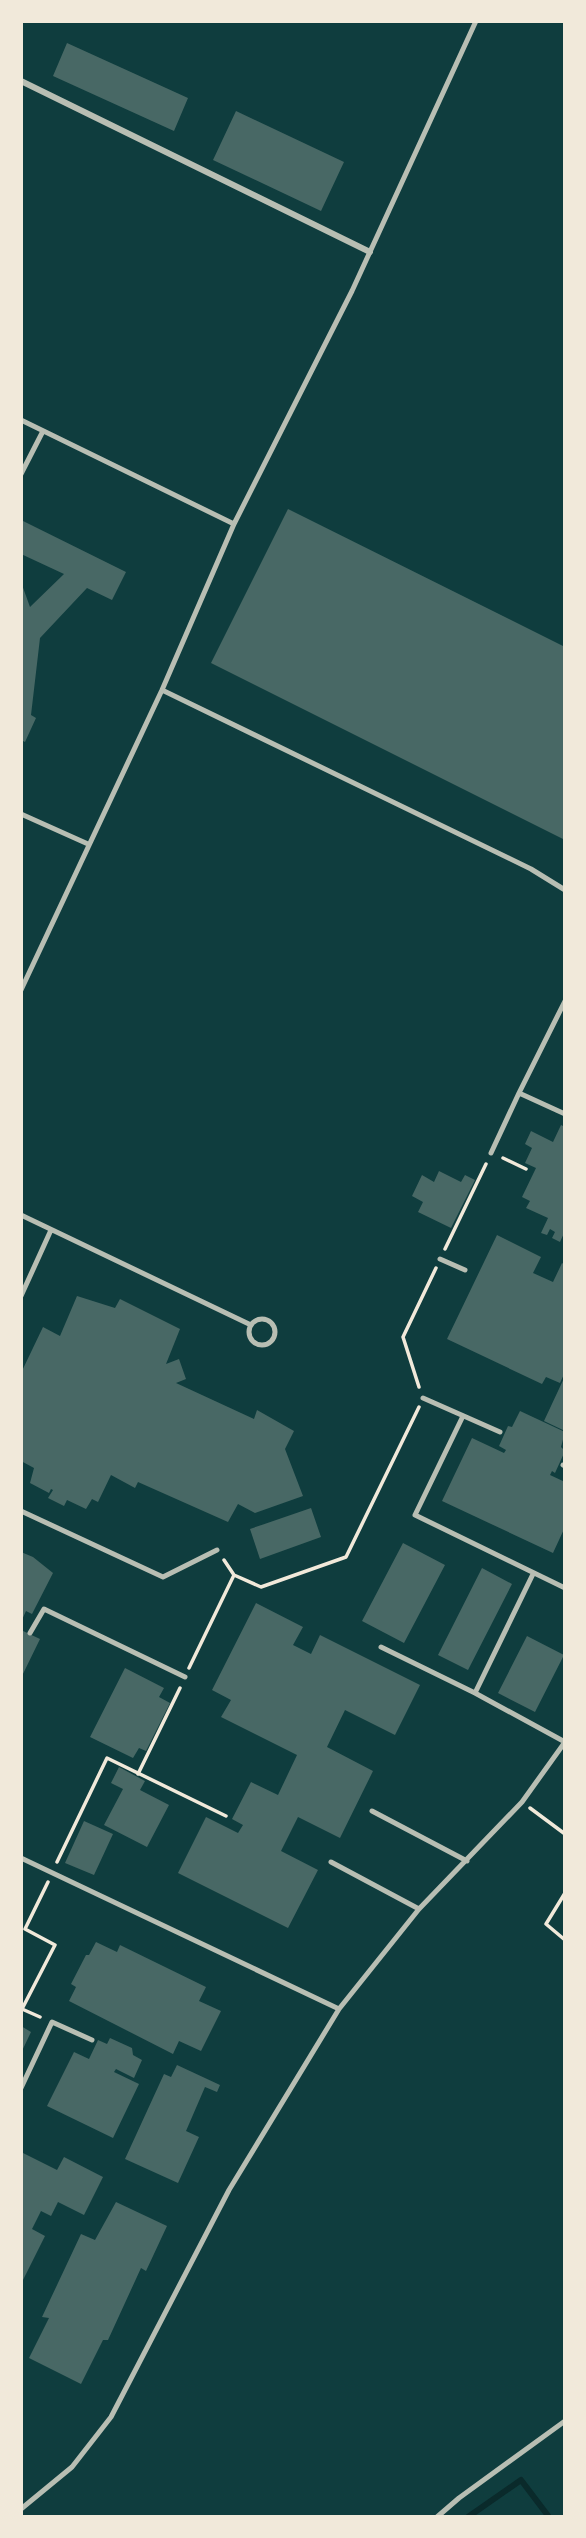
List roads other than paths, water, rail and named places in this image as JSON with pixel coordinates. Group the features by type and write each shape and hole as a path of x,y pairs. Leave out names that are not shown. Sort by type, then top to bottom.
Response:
{"street":[{"path":"21,81 370,252"}],"lane":[{"path":"21,990 162,690 234,524 352,291 477,21"},
{"path":"21,420 234,524"},
{"path":"21,474 43,431"},
{"path":"162,690 531,869 565,890"},
{"path":"21,814 88,844"},
{"path":"491,1153 565,1001"},
{"path":"519,1093 565,1114"},
{"path":"21,1215 251,1325"},
{"path":"21,1296 51,1230"},
{"path":"440,1259 465,1270"},
{"path":"258,1320 269,1321 275,1331 273,1340 266,1345 253,1341 250,1334 251,1325 258,1320"},
{"path":"423,1398 500,1432"},
{"path":"463,1416 415,1515 565,1588"},
{"path":"21,1511 163,1577 217,1550"},
{"path":"475,1693 533,1574"},
{"path":"30,1633 44,1609 185,1677"},
{"path":"21,2509 72,2467 111,2417 229,2190 339,2009 419,1909 522,1802 565,1742 475,1693 381,1647"},
{"path":"373,1811 467,1861"},
{"path":"21,1858 339,2009"},
{"path":"331,1863 419,1909"},
{"path":"21,2088 23,2077 52,2022 92,2040"},
{"path":"437,2517 565,2421"}],"waterway":[{"path":"468,2517 521,2480 549,2517"}]}
